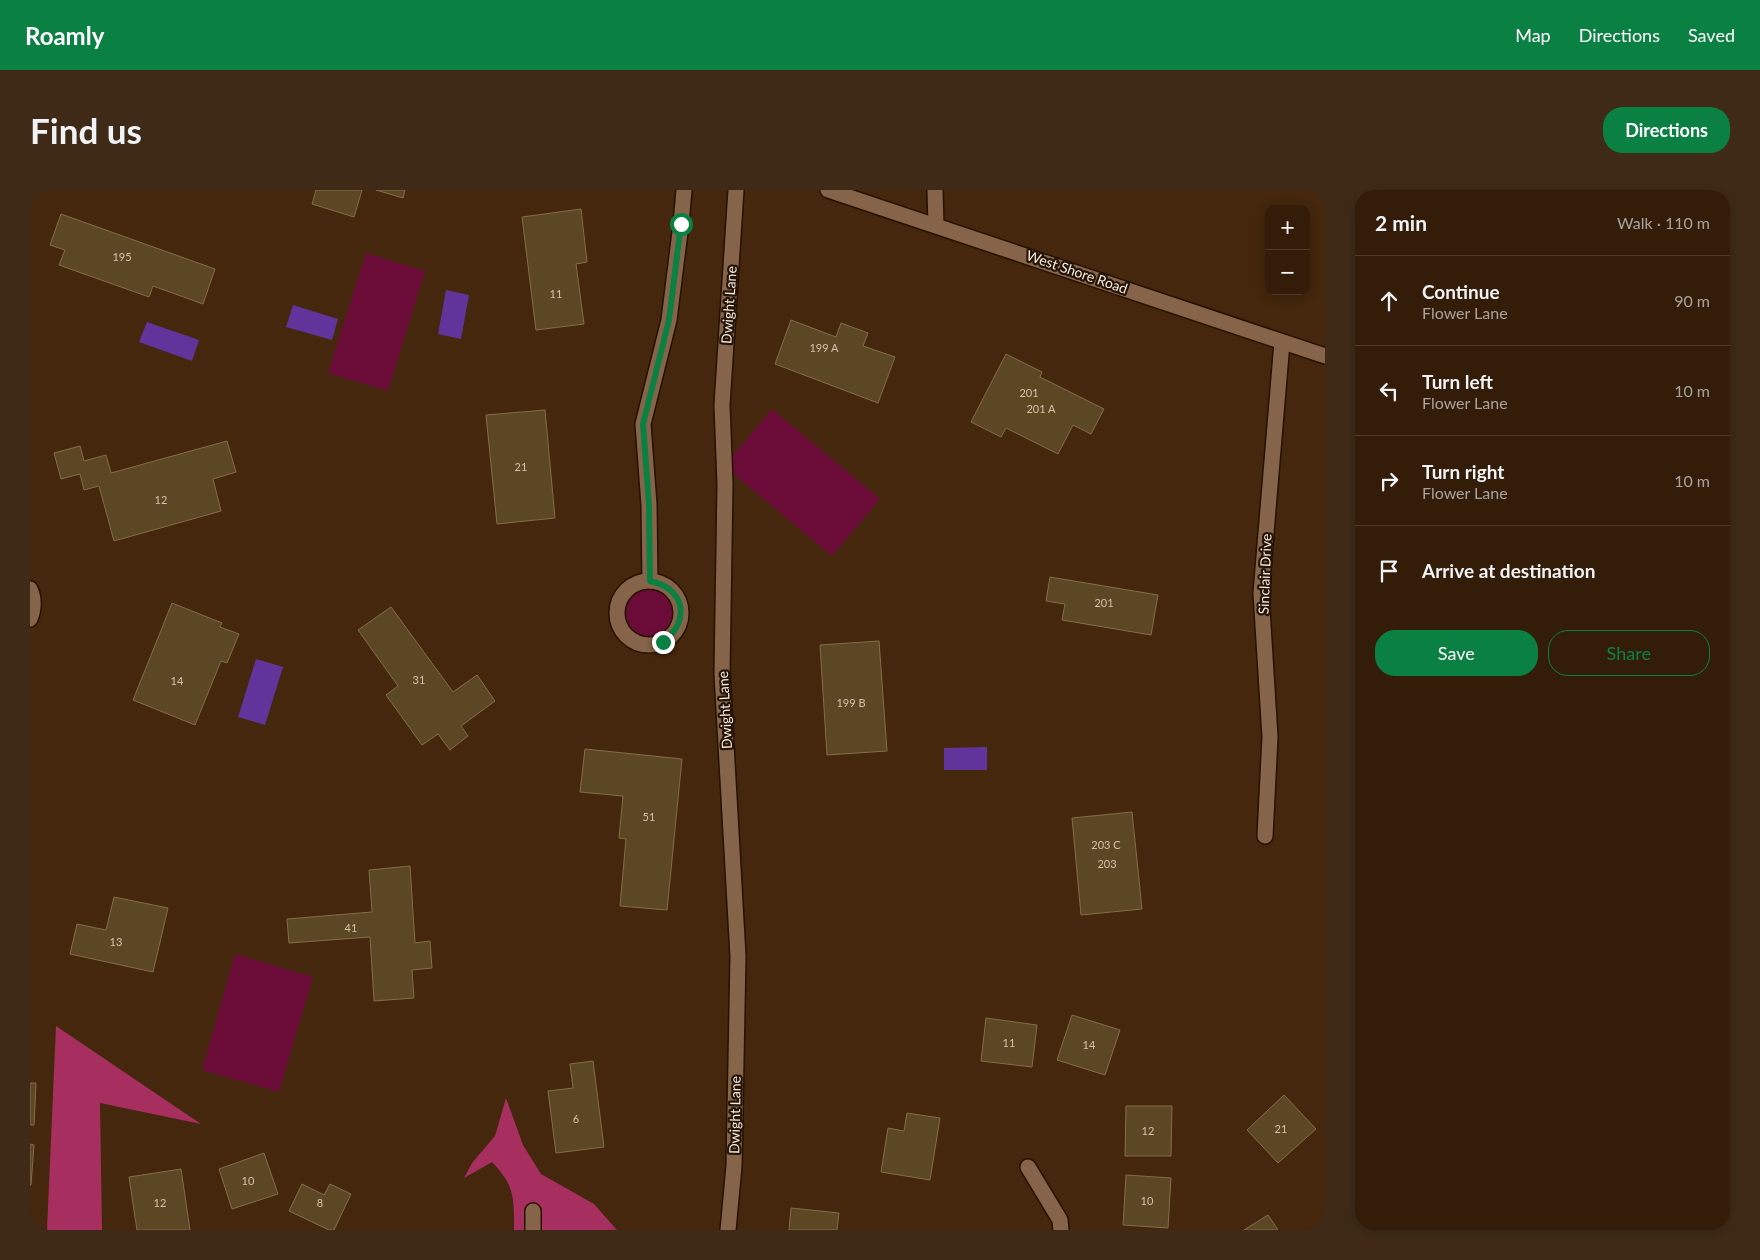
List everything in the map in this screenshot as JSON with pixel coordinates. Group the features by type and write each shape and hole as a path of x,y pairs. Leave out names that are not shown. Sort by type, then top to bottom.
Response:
{"street":[{"path":"650,581 649,505 643,424 669,320 684,190"},
{"name":"Dwight Lane","path":"728,1230 734,1166 738,956 722,674 725,484 722,405 736,190"},
{"name":"West Shore Road","path":"828,190 1325,356"},
{"path":"935,190 936,225"},
{"name":"Sinclair Drive","path":"1265,836 1270,737 1261,593 1282,342"},
{"path":"650,581 661,583 670,588 679,602 681,617 678,627 672,636 663,642 653,645 642,644 629,637 620,625 618,614 619,604 623,595 631,587 650,581"},
{"path":"30,589 34,601 30,619"},
{"path":"1028,1167 1060,1220 1061,1230"},
{"path":"533,1212 533,1230"}],"shaded area":[{"path":"366,253 425,271 388,391 328,373"},
{"path":"446,290 469,295 461,339 438,334"},
{"path":"293,305 338,319 332,340 286,327"},
{"path":"147,322 199,340 192,361 139,342"},
{"path":"772,409 880,499 832,556 724,466"},
{"path":"650,589 659,591 667,596 672,604 674,613 672,622 667,630 659,635 650,637 641,635 633,630 628,622 626,613 628,604 633,596 641,591"},
{"path":"256,659 283,667 265,725 238,717"},
{"path":"987,747 987,770 944,770 944,748"},
{"path":"235,954 313,977 279,1092 202,1070"},
{"path":"56,1026 201,1124 100,1103 102,1230 47,1230"},
{"path":"506,1098 523,1145 541,1174 594,1204 617,1230 514,1230 512,1193 500,1170 492,1162 464,1178 472,1163 495,1136"}],"building":[{"path":"316,190 362,190 354,217 312,204"},
{"path":"376,190 405,190 403,198"},
{"path":"581,209 587,262 576,264 584,324 536,330 522,217"},
{"path":"61,214 215,269 203,304 153,286 149,297 59,265 65,250 50,245"},
{"path":"791,320 836,337 841,323 868,333 863,346 895,357 878,403 775,364"},
{"path":"1006,354 1042,372 1040,377 1104,409 1091,434 1073,425 1058,454 1006,428 1001,437 971,422"},
{"path":"545,410 555,518 497,524 486,415"},
{"path":"227,441 236,472 213,479 221,511 114,541 99,486 84,490 80,474 61,479 54,453 80,446 84,461 106,455 111,473"},
{"path":"1050,577 1158,595 1151,635 1062,620 1065,604 1046,601"},
{"path":"172,603 222,623 220,627 239,634 227,663 221,661 195,725 133,700"},
{"path":"391,607 453,692 477,675 495,701 461,726 468,736 450,750 438,734 422,745 386,695 398,686 358,630"},
{"path":"879,641 887,751 827,755 820,645"},
{"path":"585,749 682,759 667,910 620,906 626,839 619,838 623,796 580,792"},
{"path":"1132,812 1142,909 1081,915 1072,818"},
{"path":"410,866 415,943 430,941 432,968 412,970 414,998 374,1001 370,937 289,943 287,919 372,912 369,870"},
{"path":"114,897 168,908 153,972 70,954 77,924 106,930"},
{"path":"1072,1015 1120,1030 1105,1075 1057,1060"},
{"path":"986,1018 1037,1025 1032,1067 981,1061"},
{"path":"593,1061 604,1147 556,1153 548,1091 573,1088 570,1064"},
{"path":"30,1083 36,1083 34,1125 30,1125"},
{"path":"1284,1095 1316,1129 1278,1163 1247,1130"},
{"path":"1126,1106 1172,1106 1171,1156 1125,1156"},
{"path":"907,1113 940,1118 930,1180 881,1172 888,1128 904,1131"},
{"path":"30,1144 34,1145 31,1185 30,1185"},
{"path":"264,1153 278,1194 232,1209 219,1169"},
{"path":"181,1169 190,1230 137,1230 129,1177"},
{"path":"1126,1175 1171,1178 1168,1228 1123,1225"},
{"path":"302,1184 324,1195 330,1184 351,1194 334,1230 329,1230 289,1211"},
{"path":"791,1208 839,1213 837,1230 789,1230"},
{"path":"1268,1215 1278,1230 1244,1230"}],"route":[{"path":"663,642 672,636 678,627 681,617 680,606 677,597 670,588 661,583 650,581 649,505 643,424 669,320 681,224"}]}
